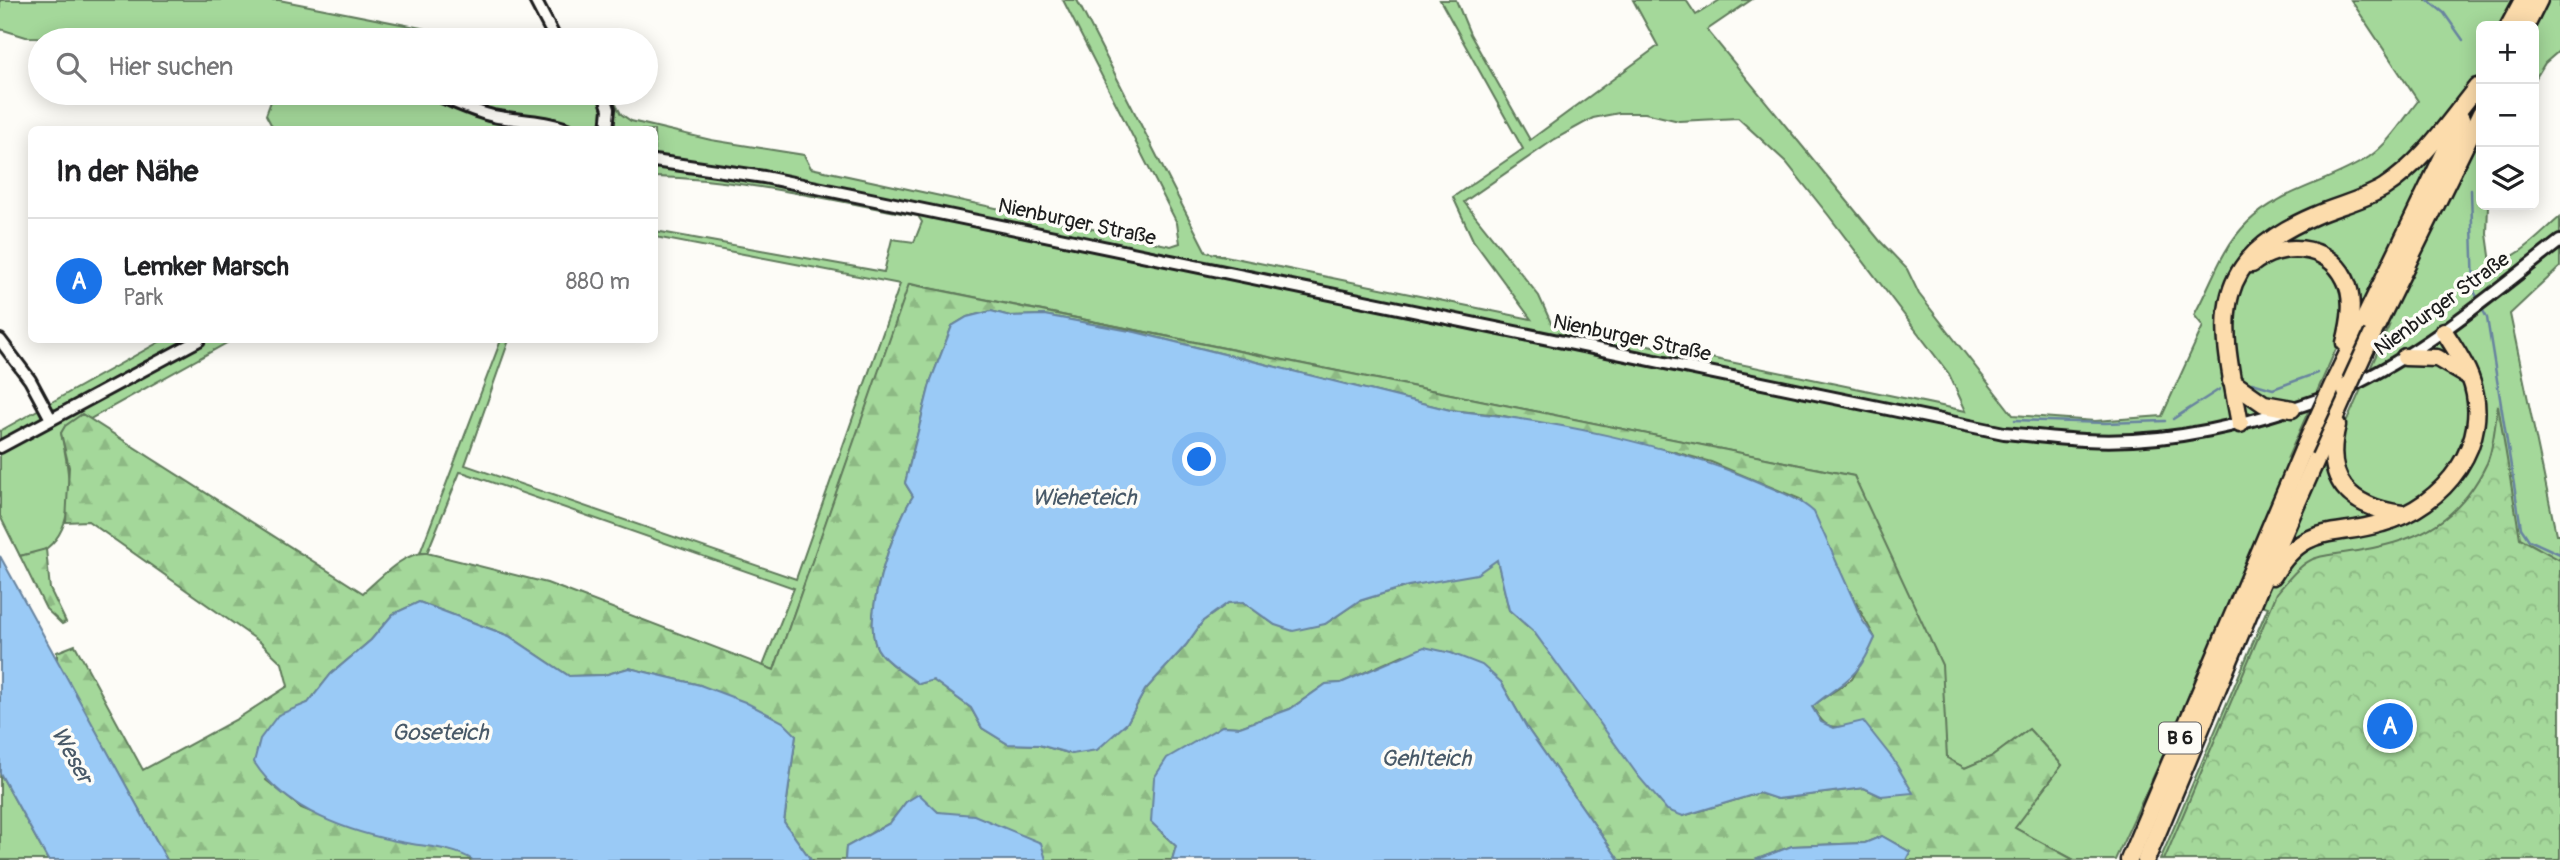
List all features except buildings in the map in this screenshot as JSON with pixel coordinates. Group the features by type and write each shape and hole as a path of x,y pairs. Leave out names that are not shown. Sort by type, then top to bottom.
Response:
{"highway":[{"path":"2512,21 2522,0"},
{"path":"2528,21 2539,0"},
{"path":"2240,424 2231,381 2224,322 2228,298 2251,253 2279,232 2365,197 2398,177 2435,140 2478,84"},
{"name":"B 6","path":"2146,860 2246,619 2303,450 2349,343 2478,84"},
{"name":"B 6","path":"2129,860 2329,438 2373,333 2476,123"},
{"path":"2239,274 2264,254 2278,250 2293,247 2319,255 2345,278 2349,293 2349,343"},
{"path":"2256,588 2303,542 2320,534 2381,524 2404,515 2428,502 2449,484 2473,438 2476,406 2470,378 2444,331"},
{"path":"2405,357 2437,358 2470,378"},
{"path":"2231,381 2264,404 2292,409"},
{"path":"2329,438 2334,463 2345,490 2370,508 2404,515"}],"street":[{"path":"535,0 550,28"},
{"path":"464,105 523,122 559,126"},
{"path":"607,126 608,105"},
{"name":"Nienburger Straße","path":"658,163 790,183 1969,428 2085,441 2172,436 2240,424 2337,392 2405,357 2444,331 2560,241"},
{"path":"0,341 30,380 51,419"},
{"path":"0,447 192,343"}],"green space":[{"path":"0,0 279,0 421,28 28,28 28,37 0,29"},
{"path":"1063,0 1077,0 1206,252 1531,319 1473,240 1453,197 1523,149 1440,0 1456,0 1470,34 1530,140 1658,46 1633,0 1686,0 1696,15 1720,0 1751,0 1707,30 1880,241 1907,269 1919,294 2013,415 2095,421 2162,416 2203,326 2194,315 2223,256 2238,233 2260,211 2275,202 2369,157 2389,138 2418,101 2351,0 2560,0 2560,50 2545,63 2539,73 2539,21 2476,21 2476,210 2488,210 2487,234 2491,263 2500,262 2519,252 2560,217 2560,267 2510,314 2556,534 2560,534 2560,860 2160,860 2268,607 2236,597 2115,860 2074,860 2014,828 2062,765 2029,729 1993,756 1965,768 1947,759 1944,727 1854,476 910,284 774,670 763,666 794,588 465,473 460,472 427,553 420,553 500,343 508,343 465,465 796,579 900,284 658,238 658,232 884,272 892,239 914,242 922,222 918,216 820,197 754,186 658,177 658,127 711,140 804,155 811,168 1171,246 1180,243 1177,223","holes":["1619,113 1645,113 1679,121 1738,118 1786,162 1949,374 1966,411 1552,325 1539,296 1464,202 1555,139 1593,118","2389,326 2342,432 2288,457 2336,349"]},
{"path":"270,105 616,105 621,114 631,121 652,126 272,126 266,115"},
{"path":"909,284 1854,476 1942,665 1947,758 1965,768 1993,756 2029,729 2062,765 2015,828 2074,860 1906,860 1910,852 1882,836 1865,843 1792,846 1755,860 1619,860 1527,728 1501,682 1403,655 1341,683 1326,684 1290,709 1240,727 1222,726 1205,738 1162,833 1176,846 1172,860 1046,860 1040,843 1001,828 938,812 928,805 906,802 890,823 846,847 845,860 811,860 784,822 796,735 700,685 629,668 604,675 569,676 509,636 419,602 393,614 371,640 331,674 308,703 278,716 266,780 301,808 338,823 462,853 473,860 167,860 57,661 57,652 75,645 143,770 237,719 288,686 282,663 260,642 88,521 66,522 69,467 61,433 65,426 82,414 363,593 401,561 410,556 427,553 547,583 774,670","holes":["991,311 1010,316 1044,315 1135,332 1450,410 1499,415 1671,451 1711,462 1800,499 1875,638 1852,679 1812,706 1825,724 1834,727 1846,726 1881,796 1864,788 1778,799 1759,793 1683,816 1534,632 1509,610 1497,559 1359,601 1325,624 1275,625 1243,602 1228,603 1203,621 1186,645 1145,690 1127,723 1072,754 1039,745 1008,744 982,728 971,708 933,680 919,684 889,662 881,654 874,640 873,621 875,599 888,551 913,496 905,483 931,380 952,326 967,317"]},
{"path":"158,343 227,343 90,419 82,415 61,433 69,478 68,510 57,537 47,548 38,552 20,556 0,516 0,431"},
{"path":"2498,405 2520,538 2560,560 2560,860 2164,860 2277,593 2298,569 2314,559 2403,540 2436,524 2451,513 2476,483 2487,463"},
{"path":"46,549 50,589 66,622 62,624 46,609 20,556"},
{"path":"0,773 48,860 0,860"}],"water":[{"name":"Wieheteich","path":"991,311 1010,316 1044,315 1135,332 1450,410 1527,420 1607,435 1722,468 1794,498 1814,512 1863,621 1875,638 1856,672 1812,707 1821,722 1834,728 1863,721 1893,759 1913,793 1881,796 1864,788 1777,799 1759,793 1683,816 1667,810 1639,777 1534,632 1509,610 1497,560 1477,574 1408,586 1359,601 1325,624 1293,631 1275,625 1243,602 1228,603 1203,621 1186,645 1145,690 1127,723 1097,750 1072,754 1039,745 1008,744 982,728 971,708 933,680 919,684 889,662 881,654 874,640 873,621 875,599 888,551 913,496 905,483 931,380 952,326 967,317"},
{"name":"Weser","path":"0,556 167,860 48,860 0,773"},
{"name":"Goseteich","path":"419,602 509,636 569,676 604,675 629,668 700,685 745,702 783,722 796,735 784,822 811,860 473,860 450,850 363,833 301,807 267,779 254,762 260,739 278,715 308,703 331,674 371,640 393,614"},
{"name":"Gehlteich","path":"1424,647 1451,653 1482,665 1501,682 1527,728 1619,860 1172,860 1176,846 1151,822 1154,778 1167,758 1222,726 1240,727 1290,709 1326,684 1341,683"},
{"path":"919,794 938,812 974,815 1041,843 1046,860 845,860 846,847 890,823 906,802"},
{"path":"1882,836 1910,852 1906,860 1755,860 1792,846 1865,843"}],"waterway":[{"path":"2428,0 2444,13 2463,40"},
{"path":"2471,190 2474,291 2479,301"},
{"path":"2481,307 2487,318 2521,528 2529,540 2560,554"},
{"path":"2252,383 2273,389 2317,373"},
{"path":"2173,419 2220,389"},
{"path":"2015,420 2105,423 2165,421"}],"place":[{"name":"Lemker Marsch","path":"2390,726"}]}
